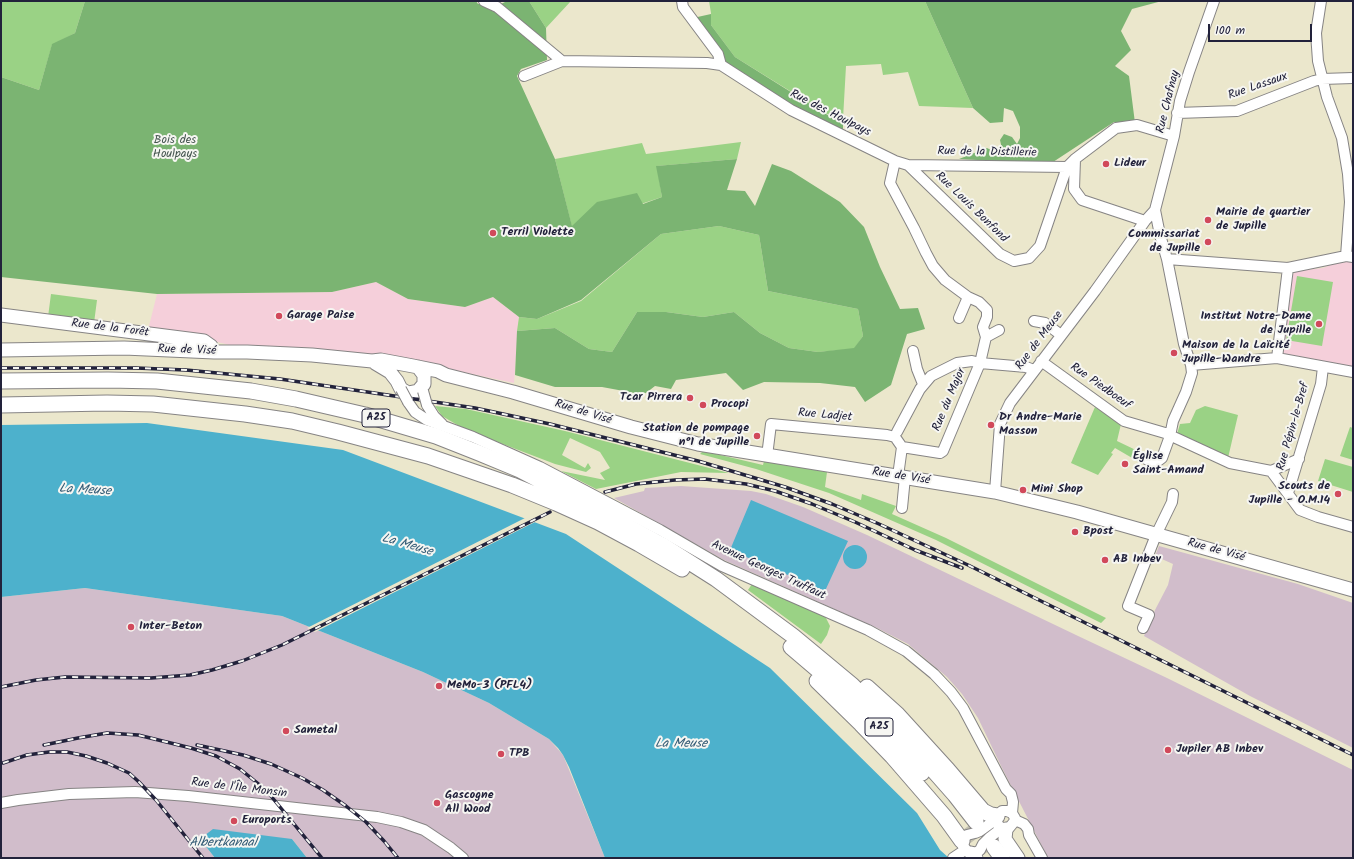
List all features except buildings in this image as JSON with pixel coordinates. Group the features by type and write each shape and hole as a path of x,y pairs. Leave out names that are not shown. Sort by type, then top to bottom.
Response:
{"highway":[{"name":"A25","path":"1,381 157,381 251,391 296,398 342,409 436,436 520,470 644,535 716,579 786,637 796,661 892,756 944,816 976,847"},
{"name":"A25","path":"1,405 68,403 153,404 246,414 292,421 428,456 512,485 556,503 618,532 678,567 786,637 852,685 903,736 951,790 976,847"},
{"path":"786,637 806,639 885,702 948,770 979,807 988,814 1005,820"}],"main road":[{"name":"Rue de la Forêt","path":"1,315 204,341 211,346 214,352"},
{"name":"Rue de Visé","path":"1,350 124,348 312,354 372,362 386,368 399,385"},
{"name":"Rue de Visé","path":"372,362 381,360 438,371 446,375 506,390 663,436 698,444 995,492 1068,510 1353,590"},
{"path":"422,388 424,375 413,366 401,370 398,375 399,385 408,393 422,388 432,378 446,375"},
{"path":"1005,820 1005,838 1018,858"}],"street":[{"path":"484,1 497,7 562,60"},
{"path":"682,1 683,7 718,54 720,64"},
{"name":"Rue Chafnay","path":"1155,210 1174,136 1177,113 1189,72 1214,1"},
{"path":"1165,254 1288,268 1350,256 1350,202 1348,174 1342,138 1327,98 1318,61 1316,33 1321,1"},
{"name":"Rue des Houlpays","path":"524,76 562,60 707,62 720,64 791,110 895,161"},
{"name":"Rue Lassaux","path":"1177,113 1236,111 1314,81 1322,79 1353,78"},
{"name":"Rue Louis Bonfond","path":"895,161 908,165 1000,254 1014,261 1030,258 1040,246 1067,167 1074,159 1116,128 1137,125 1174,136"},
{"path":"1074,159 1074,189 1082,200 1146,221"},
{"path":"895,161 890,183 933,266 945,280 968,297 984,305 987,310 987,317 983,327 986,337 980,363 972,361 957,363 930,376 923,384 897,432"},
{"name":"Rue de la Distillerie","path":"908,165 1067,167"},
{"path":"1144,458 1152,462 1162,460 1173,421 1186,392 1192,373 1184,344 1155,210"},
{"name":"Rue de Meuse","path":"995,492 1000,424 1010,403 1155,210"},
{"path":"1277,358 1288,268"},
{"path":"958,318 968,297"},
{"path":"1034,321 1045,323 1061,336"},
{"path":"986,337 998,330"},
{"path":"914,351 917,369 923,384"},
{"path":"1191,365 1277,358 1353,372"},
{"name":"Rue Piedboeuf","path":"1041,361 1124,421 1165,433 1230,463 1271,470"},
{"name":"Rue du Major","path":"902,448 940,453 943,450 980,363 1026,367 1034,370"},
{"name":"Rue Pépin-le-Bref","path":"1288,493 1321,384 1323,367"},
{"name":"Avenue Georges Truffaut","path":"399,385 408,402 415,412 422,418 497,447 546,470 654,526 722,566 868,630 906,651 934,674 957,700 968,718 1006,789 1011,794 1012,798 1005,820"},
{"path":"422,388 427,404 434,416 443,426"},
{"name":"Rue Ladjet","path":"767,456 771,424 887,435 895,437 902,448"},
{"path":"902,448 902,508"},
{"path":"1299,459 1271,470 1300,510 1353,527"},
{"path":"1143,628 1149,614 1128,606 1156,535 1172,502 1173,494"},
{"name":"Rue de l'Île Monsin","path":"1,803 62,794 91,792 135,792 188,796 377,817 401,822 424,830 463,858"},
{"path":"976,847 985,828 1005,820 1029,835 1042,858"}],"shaded area":[{"name":"Institut Notre-Dame de Jupille","path":"1353,261 1353,368 1284,356 1281,352 1293,274 1297,271 1323,268 1333,264"},
{"path":"376,282 408,299 465,307 493,297 519,317 514,383 415,362 361,354 312,348 234,346 205,339 148,330 157,294 332,292"},
{"path":"681,486 751,491 766,494 803,507 867,535 1167,678 1353,770 1353,858 1048,858 978,718 962,694 947,677 908,644 877,628 724,560 614,498 644,491 645,488"},
{"path":"1159,546 1298,584 1353,603 1353,748 1250,696 1144,636 1168,585 1173,564 1155,556"},
{"path":"85,588 282,616 423,672 489,703 549,739 563,755 605,858 307,858 292,839 200,839 215,858 1,858 1,597"}],"green space":[{"path":"1,1 85,1 75,33 52,45 39,90 1,77"},
{"name":"Bois des Houlpays","path":"85,1 476,1 478,4 499,5 507,1 529,1 546,28 547,60 521,69 517,76 555,159 572,226 597,202 637,193 643,204 662,197 656,166 737,159 727,190 745,191 755,206 772,164 791,171 840,202 864,227 880,267 900,309 918,308 925,329 907,334 891,385 865,402 855,387 820,383 764,382 743,390 726,373 676,380 671,389 655,386 646,393 640,394 602,387 555,387 515,375 517,331 555,328 589,349 612,352 637,312 666,312 703,317 734,312 760,333 789,348 818,352 854,348 863,336 858,309 768,291 759,235 719,226 661,234 581,300 537,319 519,317 493,297 465,307 408,299 376,282 332,292 157,294 1,277 1,77 39,90 52,44 75,33"},
{"path":"529,1 571,1 546,28"},
{"path":"709,1 925,1 973,108 919,106 908,72 883,75 881,64 846,66 843,119 832,117 735,57 711,25"},
{"path":"925,1 1162,1 1132,9 1121,31 1131,50 1115,66 1129,76 1135,123 1114,122 1050,164 959,159 987,148 995,152 1002,149 1000,140 1004,134 1012,137 1017,144 1020,138 1020,127 1013,111 1004,108 1003,122 990,123 973,108"},
{"path":"711,14 711,25 735,57 834,119 843,119 843,131 808,115 726,63 693,18"},
{"path":"741,142 737,159 657,166 662,197 572,227 555,159 642,143 646,154"},
{"path":"719,226 759,235 768,291 858,309 863,336 854,349 818,352 789,348 760,333 734,312 703,317 666,312 637,312 612,352 589,349 555,328 517,331 519,317 537,319 581,301 661,234"},
{"path":"1297,276 1333,282 1322,346 1286,340"},
{"path":"51,294 97,300 94,323 48,317"},
{"path":"435,406 466,409 565,431 729,473 681,472 596,489 561,471 605,480 600,473 610,468 600,452 570,438 562,455 585,468 588,463 591,468 586,472 555,464 466,430 442,416"},
{"path":"1205,406 1238,415 1228,458 1177,434 1180,424 1190,423 1196,410"},
{"path":"1095,407 1121,424 1117,441 1142,453 1139,462 1115,448 1111,453 1113,454 1098,475 1071,463"},
{"path":"1350,427 1353,428 1353,460 1340,456"},
{"path":"703,451 763,465 764,461 827,472 825,487 861,500 862,494 896,506 892,514 946,538 1106,618 1101,623 936,540 829,493 756,469 700,454"},
{"path":"1325,459 1353,467 1353,492 1318,481"},
{"path":"752,584 821,614 826,618 830,626 827,635 821,644 748,590"}],"water":[{"name":"La Meuse","path":"147,423 343,450 566,534 770,668 917,813 940,850 949,858 605,858 569,767 558,748 549,739 489,703 423,672 282,616 85,588 1,597 1,425"},
{"path":"751,500 848,541 825,591 730,550"},
{"path":"855,545 864,548 867,557 864,566 855,569 846,566 843,557 846,548"},
{"name":"Albertkanaal","path":"213,829 292,839 307,858 215,858 200,839"}],"pier":[{"path":"527,517 537,521 315,632 307,628"}],"tunnel":[{"path":"967,827 986,853"}],"railway":[{"path":"1,368 136,368 186,370 280,379 475,408 550,424 698,461 785,487 832,504 879,524 968,565 1353,755"},
{"path":"605,492 636,484 675,480 705,479 746,484 775,491 812,504 915,550 962,568"},
{"path":"1,687 36,680 65,677 151,678 190,675 242,661 282,645 550,512"},
{"path":"44,745 107,733 138,735 191,748 216,756 240,769 266,790 322,858"},
{"path":"197,745 243,755 271,764 302,778 323,790 366,822 398,858"},
{"path":"3,763 27,755 49,752 67,752 107,763 129,773 156,800 203,858"}],"place":[{"name":"Lideur","path":"1106,164"},
{"name":"Mairie de quartier de Jupille","path":"1208,220"},
{"name":"Terril Violette","path":"493,233"},
{"name":"Commissariat de Jupille","path":"1208,242"},
{"name":"Garage Paise","path":"279,316"},
{"name":"Institut Notre-Dame de Jupille","path":"1319,324"},
{"name":"Maison de la Laïcité Jupille-Wandre","path":"1174,353"},
{"name":"Tcar Pirrera","path":"690,398"},
{"name":"Procopi","path":"703,405"},
{"name":"Dr Andre-Marie Masson","path":"991,425"},
{"name":"Station de pompage n°1 de Jupille","path":"757,436"},
{"name":"Église Saint-Amand","path":"1125,464"},
{"name":"Mini Shop","path":"1023,490"},
{"name":"Scouts de Jupille - O.M.14","path":"1338,494"},
{"name":"Bpost","path":"1075,532"},
{"name":"AB Inbev","path":"1105,560"},
{"name":"Inter-Beton","path":"131,627"},
{"name":"MeMo-3 (PFL4)","path":"439,686"},
{"name":"Sametal","path":"286,731"},
{"name":"Jupiler AB Inbev","path":"1168,750"},
{"name":"TPB","path":"501,754"},
{"name":"Gascogne All Wood","path":"437,803"},
{"name":"Euroports","path":"234,821"}]}
